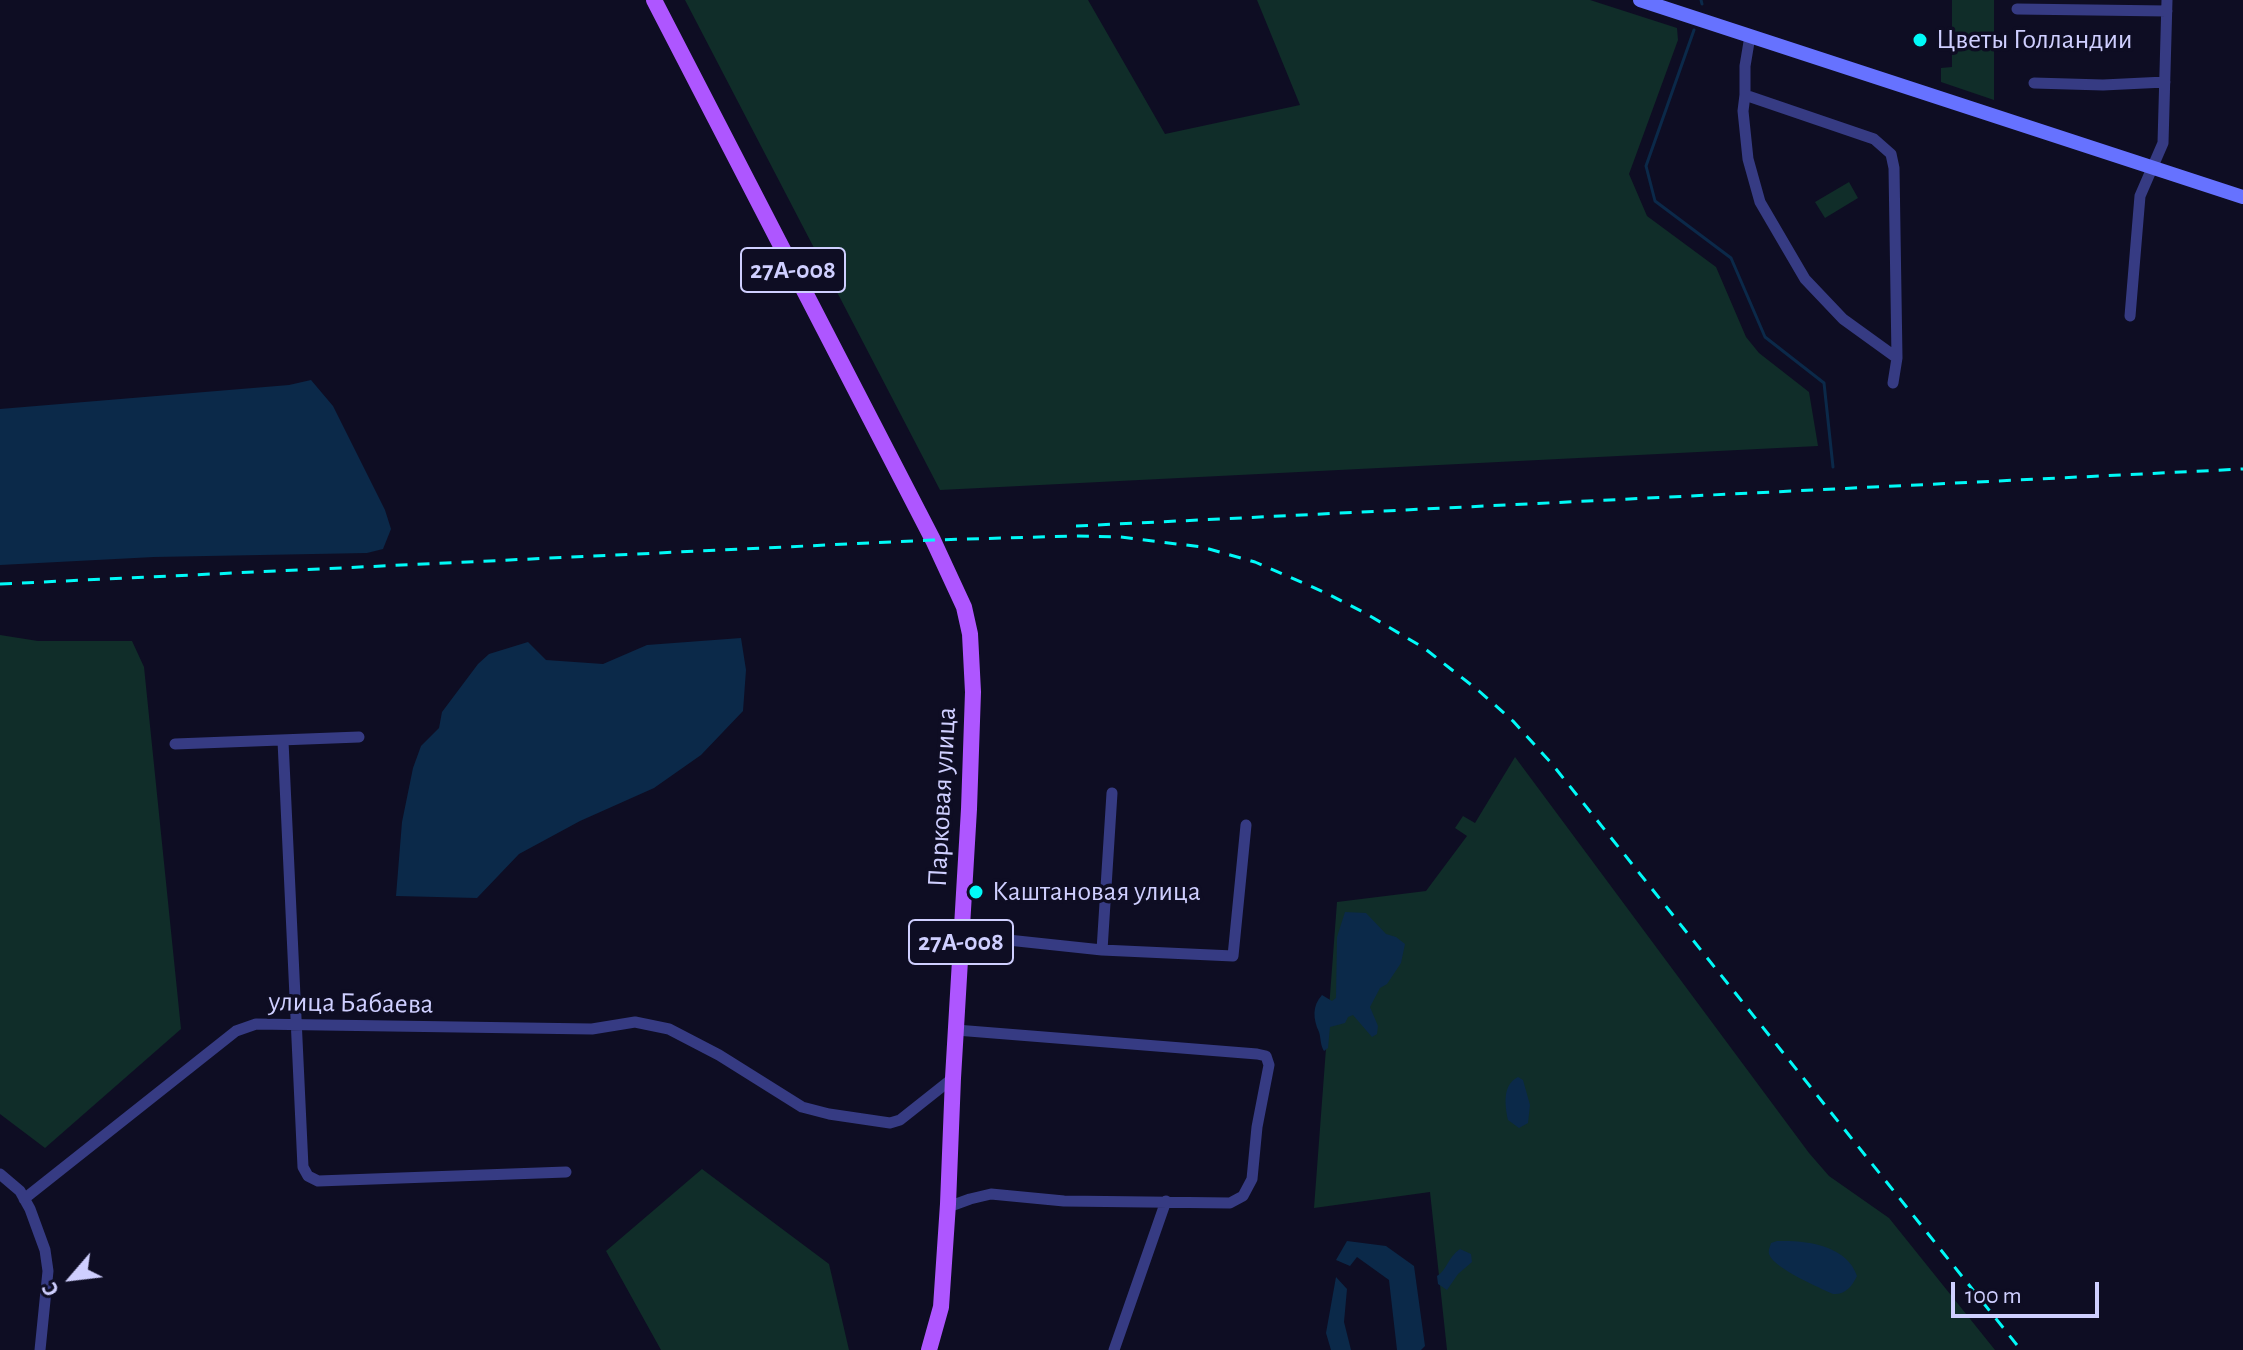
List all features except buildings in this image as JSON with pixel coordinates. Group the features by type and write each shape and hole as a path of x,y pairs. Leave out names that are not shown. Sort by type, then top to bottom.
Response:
{"main road":[{"name":"Парковая улица","path":"654,0 933,540 964,607 970,634 973,659 972,744 948,1207 941,1307 929,1350"}],"street":[{"path":"1640,0 2243,197"},
{"path":"2017,9 2167,6 2163,143 2140,196 2130,316"},
{"path":"1750,36 1743,111 1748,159 1760,202 1805,279 1843,319 1897,358"},
{"path":"2034,83 2103,85 2165,82"},
{"path":"1745,95 1874,139 1891,154 1894,168 1897,358 1893,383"},
{"path":"175,744 359,737"},
{"path":"283,741 303,1167 308,1176 318,1181 566,1172"},
{"path":"1102,950 1112,793"},
{"path":"961,935 1102,950 1233,956 1246,825"},
{"name":"улица Бабаева","path":"24,1199 236,1031 256,1024 592,1029 635,1022 669,1029 719,1055 802,1107 890,1123 900,1120 953,1078"},
{"path":"948,1207 991,1194 1064,1201 1230,1203 1243,1196 1252,1179 1257,1127 1269,1065 1266,1056 1241,1053 956,1030"},
{"path":"0,1174 20,1191 24,1199 38,1229 48,1271 40,1350"},
{"path":"1114,1350 1166,1201"}],"green space":[{"path":"685,0 1088,0 1165,134 1300,105 1257,0 1590,0 1677,28 1678,40 1629,174 1647,216 1716,267 1746,337 1759,353 1809,392 1818,446 940,490"},
{"path":"1952,0 1994,0 1994,100 1941,82 1941,68 1952,67"},
{"path":"1849,182 1858,198 1825,218 1815,202"},
{"path":"0,635 38,641 132,641 144,667 181,1029 45,1148 0,1114"},
{"path":"1515,757 1809,1153 1829,1176 1889,1218 1995,1350 1447,1350 1430,1192 1314,1208 1337,902 1426,891 1467,836 1455,828 1463,816 1475,823"},
{"path":"702,1169 829,1264 849,1350 661,1350 606,1251"}],"water":[{"path":"311,380 333,406 385,510 391,529 383,549 367,553 154,557 0,565 0,409 289,385"},
{"path":"741,638 746,670 743,711 701,755 654,788 580,821 519,854 477,898 396,896 402,822 413,768 421,746 439,728 442,712 489,654 528,642 546,660 603,664 647,645"},
{"path":"1345,912 1366,913 1386,934 1405,944 1401,963 1387,984 1380,988 1370,1007 1378,1026 1377,1034 1372,1037 1353,1015 1345,1023 1330,1027 1328,1048 1324,1051 1314,1013 1322,995 1332,1001 1336,998 1337,937"},
{"path":"1518,1077 1523,1080 1530,1105 1528,1123 1519,1128 1508,1120 1506,1102 1509,1085"},
{"path":"1347,1241 1386,1246 1414,1266 1425,1346 1421,1350 1397,1350 1389,1280 1357,1257 1350,1266 1336,1260"},
{"path":"1771,1243 1824,1246 1844,1257 1857,1276 1848,1289 1833,1294 1799,1278 1774,1261 1769,1251"},
{"path":"1460,1249 1471,1254 1472,1262 1458,1274 1447,1290 1438,1284 1437,1276"},
{"path":"1336,1277 1347,1289 1344,1322 1351,1350 1331,1350 1326,1333"}],"waterway":[{"path":"1701,0 1702,4"},
{"path":"1694,30 1646,166 1655,201 1731,258 1765,337 1824,383 1833,467"}],"railway":[{"path":"1076,526 2243,469"},
{"path":"0,584 1073,536 1120,537 1202,547 1255,562 1326,593 1424,648 1513,721 1552,764 2021,1350"}],"place":[{"name":"Цветы Голландии","path":"1920,40"},
{"name":"Каштановая улица","path":"976,892"}]}
